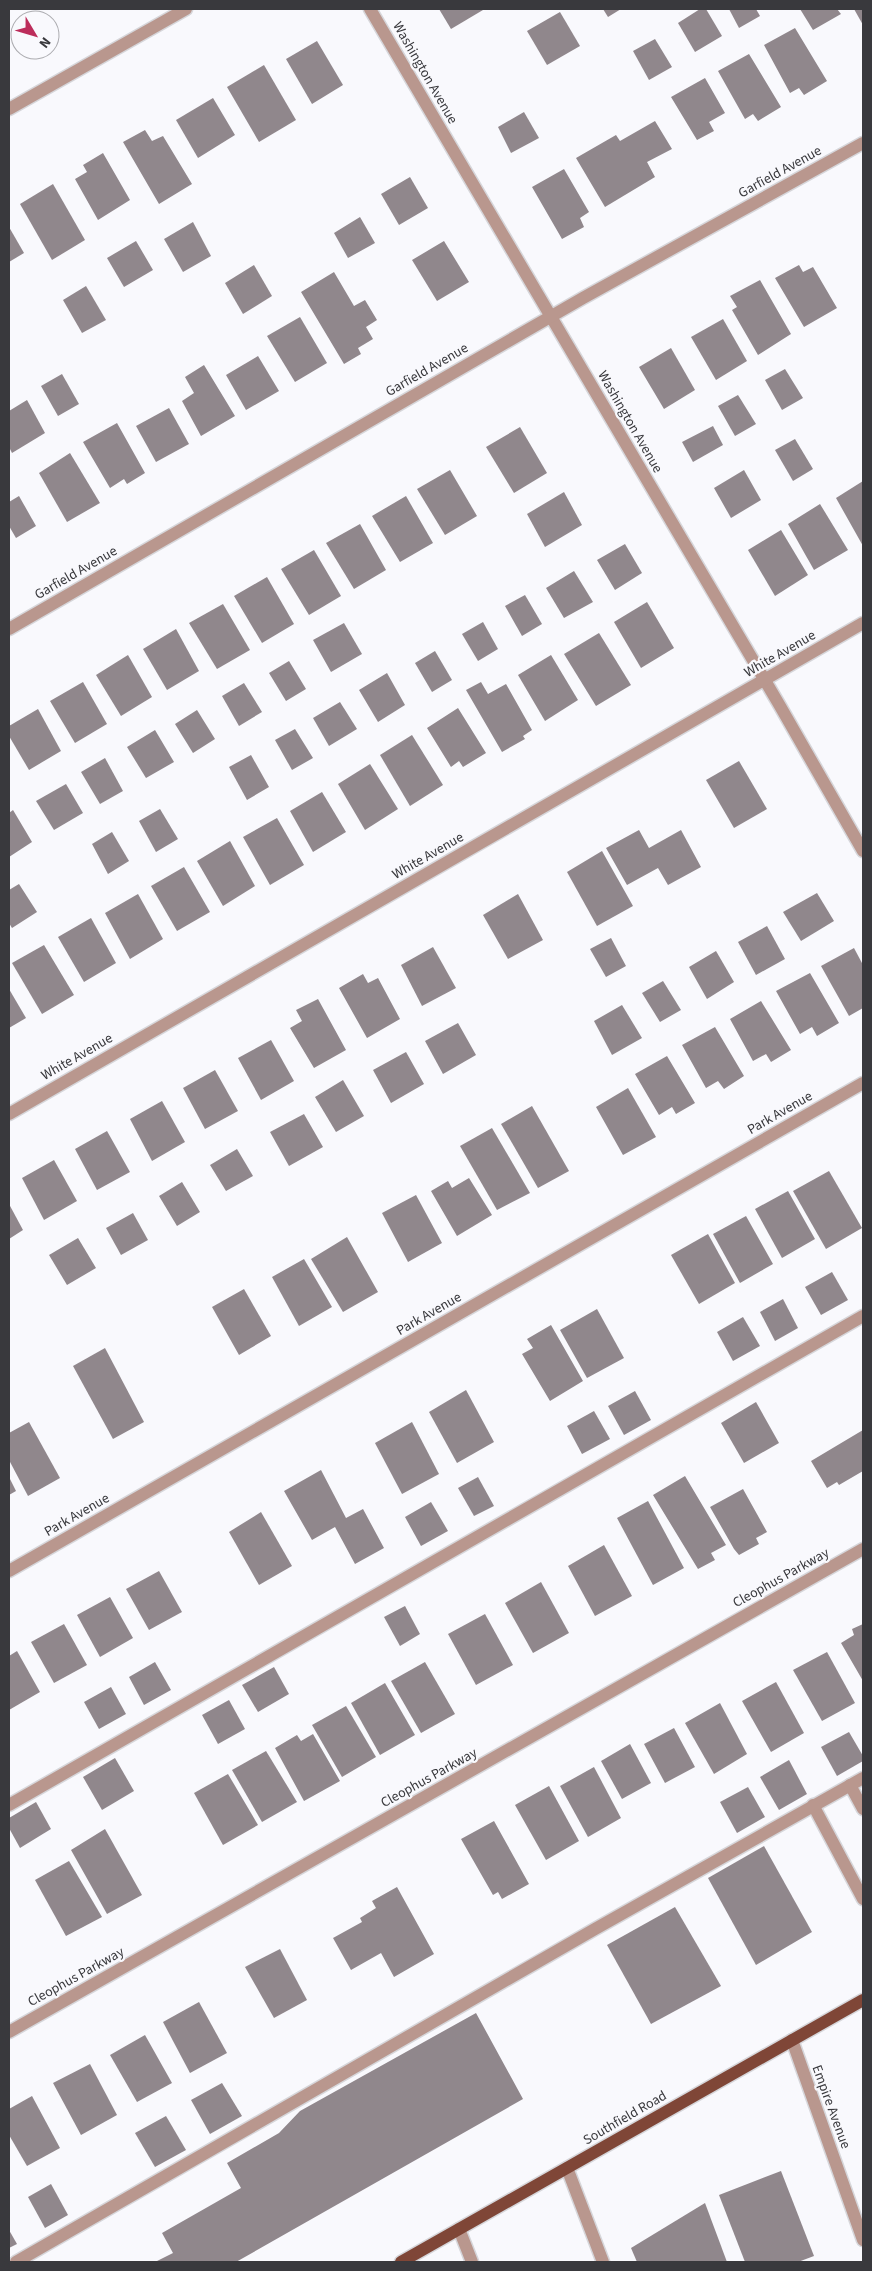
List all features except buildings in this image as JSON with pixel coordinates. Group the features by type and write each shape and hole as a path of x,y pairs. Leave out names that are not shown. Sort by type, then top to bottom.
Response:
{"main road":[{"name":"Southfield Road","path":"401,2262 863,2000"}],"street":[{"path":"9,109 186,9"},
{"name":"Washington Avenue","path":"370,9 863,851"},
{"name":"Garfield Avenue","path":"9,629 550,317 863,143"},
{"name":"White Avenue","path":"9,1114 863,624"},
{"name":"Park Avenue","path":"9,1571 863,1083"},
{"path":"9,1805 863,1316"},
{"name":"Cleophus Parkway","path":"9,2032 863,1549"},
{"path":"16,2262 863,1778"},
{"path":"850,1785 863,1809"},
{"path":"813,1805 863,1899"},
{"name":"Empire Avenue","path":"792,2040 863,2240"},
{"path":"566,2168 603,2262"},
{"path":"460,2229 472,2262"}]}
